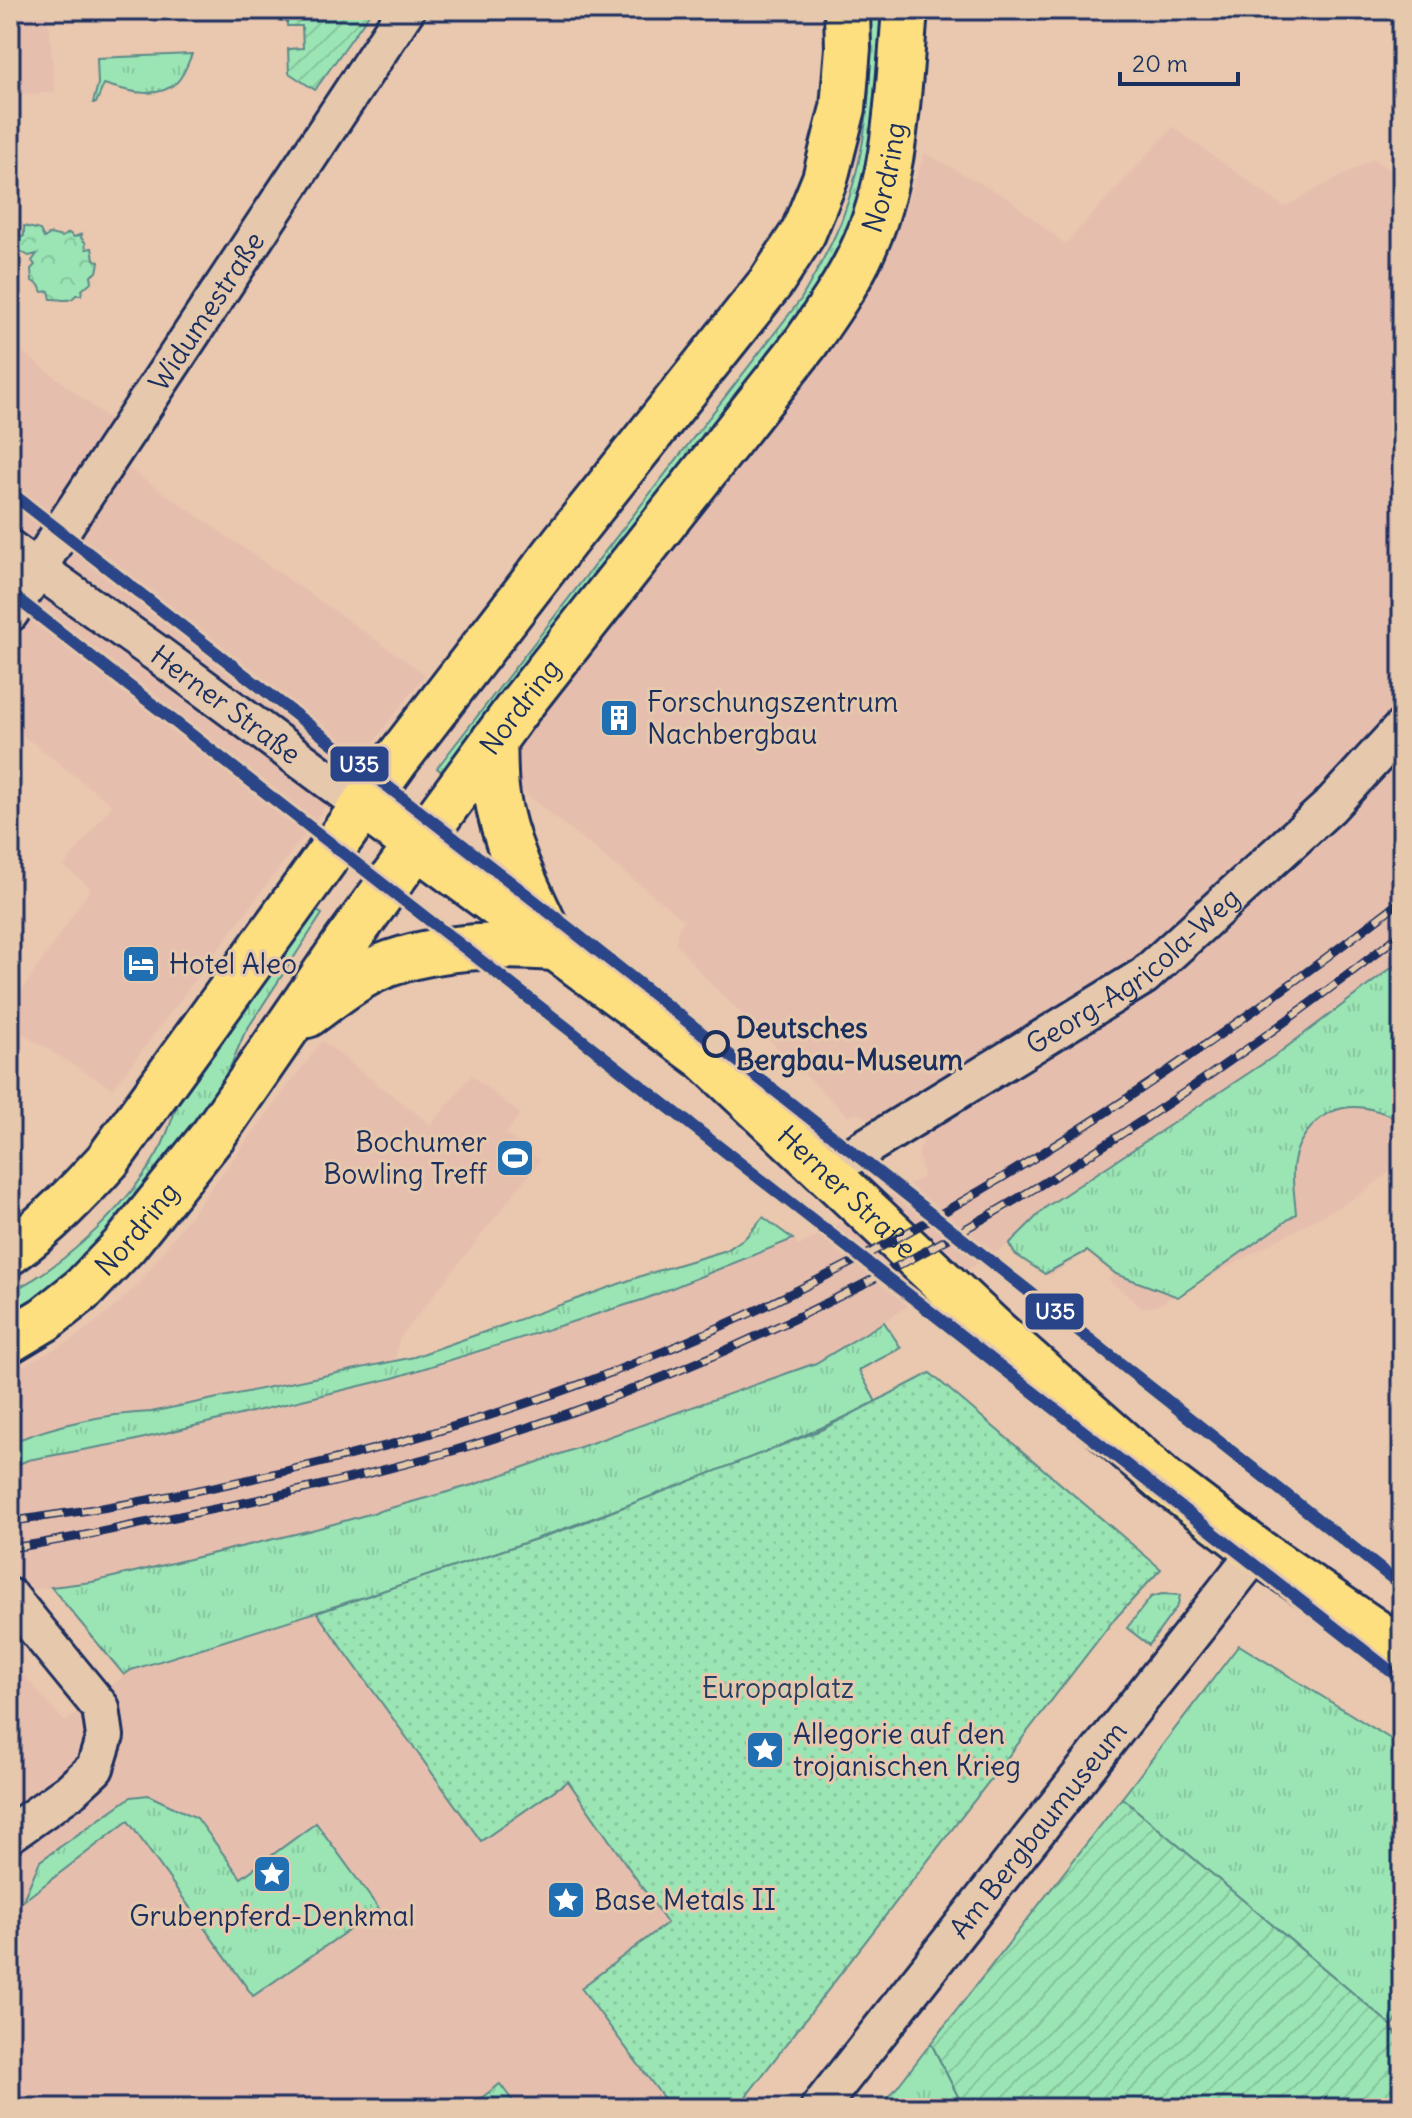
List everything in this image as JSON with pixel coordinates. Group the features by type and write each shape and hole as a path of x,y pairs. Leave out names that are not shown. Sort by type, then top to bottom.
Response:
{"main road":[{"name":"Nordring","path":"10,1252 72,1200 108,1160 363,806 565,541 772,281 803,233 825,179 843,108 848,48 847,10"},
{"name":"Nordring","path":"10,1340 45,1319 84,1288 125,1245 214,1134 494,740 563,648 805,344 841,293 861,253 880,201 893,143 905,10"},
{"path":"282,1035 351,984 394,963 487,947 556,948 519,869 502,819 497,796 494,740"},
{"name":"Herner Straße","path":"363,806 705,1058 996,1332 1130,1452 1204,1514 1402,1650"}],"street":[{"name":"Widumestraße","path":"10,613 24,559 406,10"},
{"name":"Herner Straße","path":"24,559 363,806"},
{"name":"Georg-Agricola-Weg","path":"827,1171 1144,976 1329,807 1402,728"},
{"name":"Am Bergbaumuseum","path":"819,2108 1257,1551"},
{"path":"10,1597 101,1708 105,1736 95,1768 69,1792 10,1834"}],"shaded area":[{"path":"10,10 48,10 55,92 10,95"},
{"path":"1173,127 1284,207 1373,159 1402,178 1402,1162 1360,1195 1156,1306 1142,1308 1109,1280 1115,1273 1087,1249 1051,1276 1009,1244 816,1363 652,1423 476,1484 312,1530 92,1582 10,1593 10,1468 28,1460 132,1441 393,1378 520,1340 645,1299 793,1239 799,1246 923,1177 919,1149 924,1142 858,1114 848,1116 705,978 681,950 676,943 684,920 512,783 513,767 528,724 849,317 886,259 925,153 1009,199 1065,244"},
{"path":"10,342 126,432 111,456 425,674 113,1089 10,1026 10,1008 91,888 64,866 112,805 10,725"},
{"path":"322,1041 431,1125 471,1075 520,1114 506,1134 540,1161 399,1339 395,1361 151,1412 121,1413 41,1430 10,1443 10,1372 70,1341 109,1312 138,1285"},
{"path":"317,1613 416,1753 568,1780 668,1923 581,1989 671,2108 10,2108 10,1660 65,1722 131,1670"}],"green space":[{"path":"287,10 372,10 315,90 289,73 288,49 303,48 302,26 287,26"},
{"path":"868,10 886,10 867,174 845,242 806,310 446,775 437,768 801,299 817,271 841,222 857,171 869,91"},
{"path":"192,54 182,76 169,88 142,93 104,84 96,103 93,103 98,84 97,58"},
{"path":"24,226 40,230 44,238 50,234 62,237 69,233 74,237 82,234 86,249 92,248 94,259 99,262 97,272 91,276 92,281 81,295 67,300 51,299 49,291 42,292 39,285 32,281 31,269 35,265 32,261 37,254 29,256 15,248 19,238 24,236"},
{"path":"311,907 322,914 244,1034 219,1094 95,1250 40,1298 10,1314 10,1292 54,1266 96,1229 134,1188 162,1145 185,1088"},
{"path":"1402,960 1402,1121 1385,1113 1354,1107 1342,1108 1321,1118 1304,1136 1295,1157 1293,1180 1296,1214 1178,1297 1116,1274 1087,1251 1045,1274 1015,1254 1009,1244 1046,1207 1276,1055"},
{"path":"763,1217 793,1239 645,1299 393,1378 132,1441 28,1460 10,1468 10,1443 27,1437 79,1422 151,1412 414,1357 644,1275 727,1250 746,1237"},
{"path":"884,1322 901,1348 859,1370 876,1402 851,1414 748,1459 537,1539 131,1670 124,1675 51,1587 92,1582 312,1530 476,1484 816,1363"},
{"name":"Europaplatz","path":"930,1373 1161,1569 1112,1622 737,2108 671,2108 581,1988 667,1923 568,1781 481,1841 317,1613 575,1526 821,1430"},
{"path":"1180,1595 1178,1605 1149,1645 1127,1628 1151,1597"},
{"path":"1239,1645 1402,1746 1402,2012 1392,2026 1122,1798"},
{"path":"148,1795 197,1818 241,1878 316,1823 379,1909 253,1996 128,1821 22,1902 40,1861 131,1797"},
{"path":"1122,1798 1392,2026 1402,2048 1402,2108 964,2108 931,2043"},
{"path":"931,2043 964,2108 881,2108"},
{"path":"500,2084 518,2108 468,2108"}],"railway":[{"path":"10,1522 243,1481 432,1433 524,1404 643,1360 759,1309 873,1251 984,1189 1092,1122 1301,976 1402,900"},
{"path":"10,1548 242,1503 421,1460 584,1408 709,1358 832,1300 953,1236 1070,1167 1295,1014 1402,933"}],"transit line":[{"name":"U35","path":"10,492 536,902 1402,1586"},
{"name":"U35","path":"10,593 1402,1680"}],"place":[{"name":"Forschungszentrum Nachbergbau","path":"619,718"},
{"name":"Hotel Aleo","path":"141,964"},
{"name":"Deutsches Bergbau-Museum","path":"716,1044"},
{"name":"Bochumer Bowling Treff","path":"515,1158"},
{"name":"Allegorie auf den trojanischen Krieg","path":"765,1750"},
{"name":"Grubenpferd-Denkmal","path":"272,1874"},
{"name":"Base Metals II","path":"566,1900"}]}
